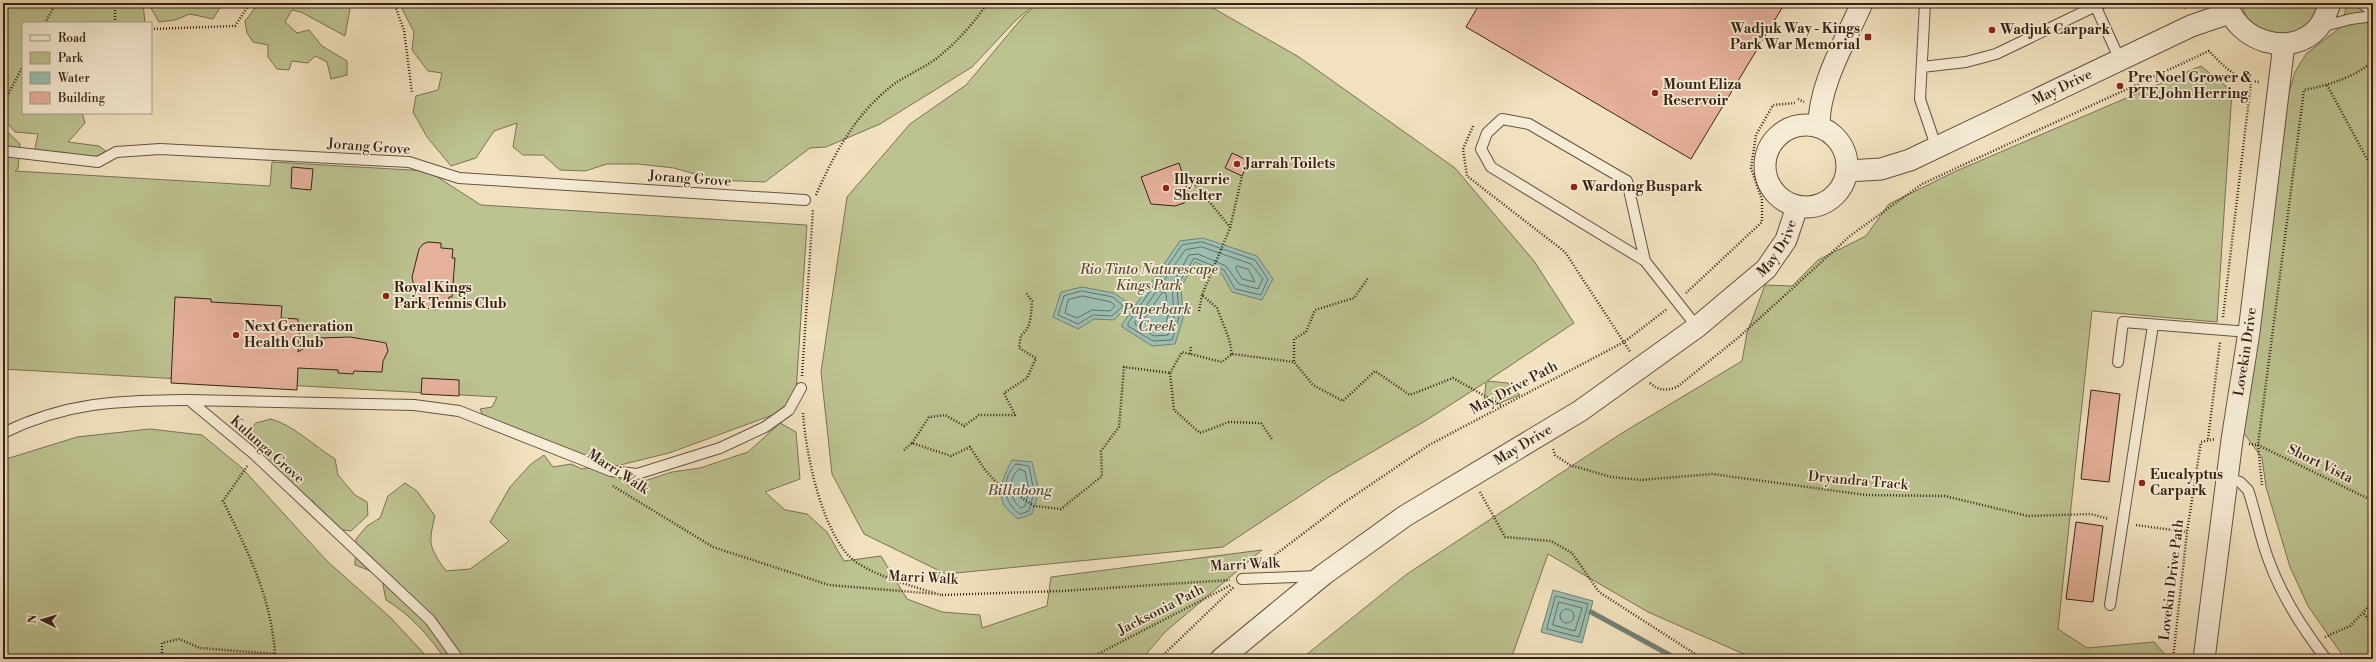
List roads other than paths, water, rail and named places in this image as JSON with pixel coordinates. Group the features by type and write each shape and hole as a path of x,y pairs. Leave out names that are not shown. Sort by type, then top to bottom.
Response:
{"street":[{"path":"1819,126 1819,109 1823,93 1862,3"},
{"path":"2228,8 2250,36 2266,42 2284,44 2304,39 2318,28 2330,3"},
{"name":"May Drive","path":"1848,171 1881,169 1910,160 1936,146 2228,8"},
{"name":"Lovekin Drive","path":"2204,659 2232,440 2249,332 2284,44"},
{"path":"1805,124 1819,126 1832,133 1841,144 1847,157 1848,171 1844,184 1836,196 1824,204 1811,208 1797,207 1783,201 1772,191 1766,177 1765,162 1769,148 1778,136 1790,128 1805,124"},
{"name":"May Drive","path":"1221,659 1323,575 1405,516 1580,411 1641,370 1697,327 1766,269 1786,240 1797,207"}],"lane":[{"path":"1925,3 1920,99 1936,146"},
{"path":"2361,3 2373,11"},
{"path":"1922,67 1966,62 1996,54 2098,4 2120,60"},
{"path":"2318,28 2351,19 2373,16"},
{"path":"1645,261 1626,181 1529,124 1502,119 1487,133 1481,149 1492,167 1645,261 1697,327"},
{"name":"Jorang Grove","path":"3,151 98,162 116,152 160,149 409,162 459,178 810,200"},
{"path":"2118,362 2123,322 2249,332"},
{"path":"2110,605 2121,523 2153,325"},
{"path":"3,433 68,409 94,404 189,400 414,405 459,411 611,471 637,474 720,448 765,427 789,410 801,388"},
{"name":"Kulunga Grove","path":"189,400 255,455 430,620 458,659"},
{"path":"2227,478 2240,482 2248,490 2268,560 2278,584 2307,636 2326,659"},
{"name":"Marri Walk","path":"1242,579 1323,575"}],"water":[{"name":"Paperbark Creek","path":"1203,238 1257,256 1273,279 1262,300 1232,292 1222,274 1195,262 1181,287 1183,318 1175,344 1152,346 1121,326 1180,241"},
{"path":"1082,287 1114,293 1130,304 1114,320 1094,319 1078,329 1053,317 1061,292"},
{"name":"Billabong","path":"1012,460 1032,462 1039,492 1032,514 1018,519 1004,505 1001,494 1001,488"},
{"path":"1553,590 1593,601 1582,643 1541,632"}],"waterway":[{"path":"1591,612 1677,659"}],"place":[{"name":"Wadjuk Carpark","path":"1992,30"},
{"name":"Wadjuk Way - Kings Park War Memorial","path":"1868,37"},
{"name":"Pre Noel Grower & PTE John Herring","path":"2120,86"},
{"name":"Mount Eliza Reservoir","path":"1655,93"},
{"name":"Jarrah Toilets","path":"1237,164"},
{"name":"Wardong Buspark","path":"1574,187"},
{"name":"Illyarrie Shelter","path":"1166,188"},
{"name":"Royal Kings Park Tennis Club","path":"386,296"},
{"name":"Next Generation Health Club","path":"236,335"},
{"name":"Eucalyptus Carpark","path":"2142,483"}],"park label":[{"name":"Rio Tinto Naturescape Kings Park","path":"1149,278"}]}
